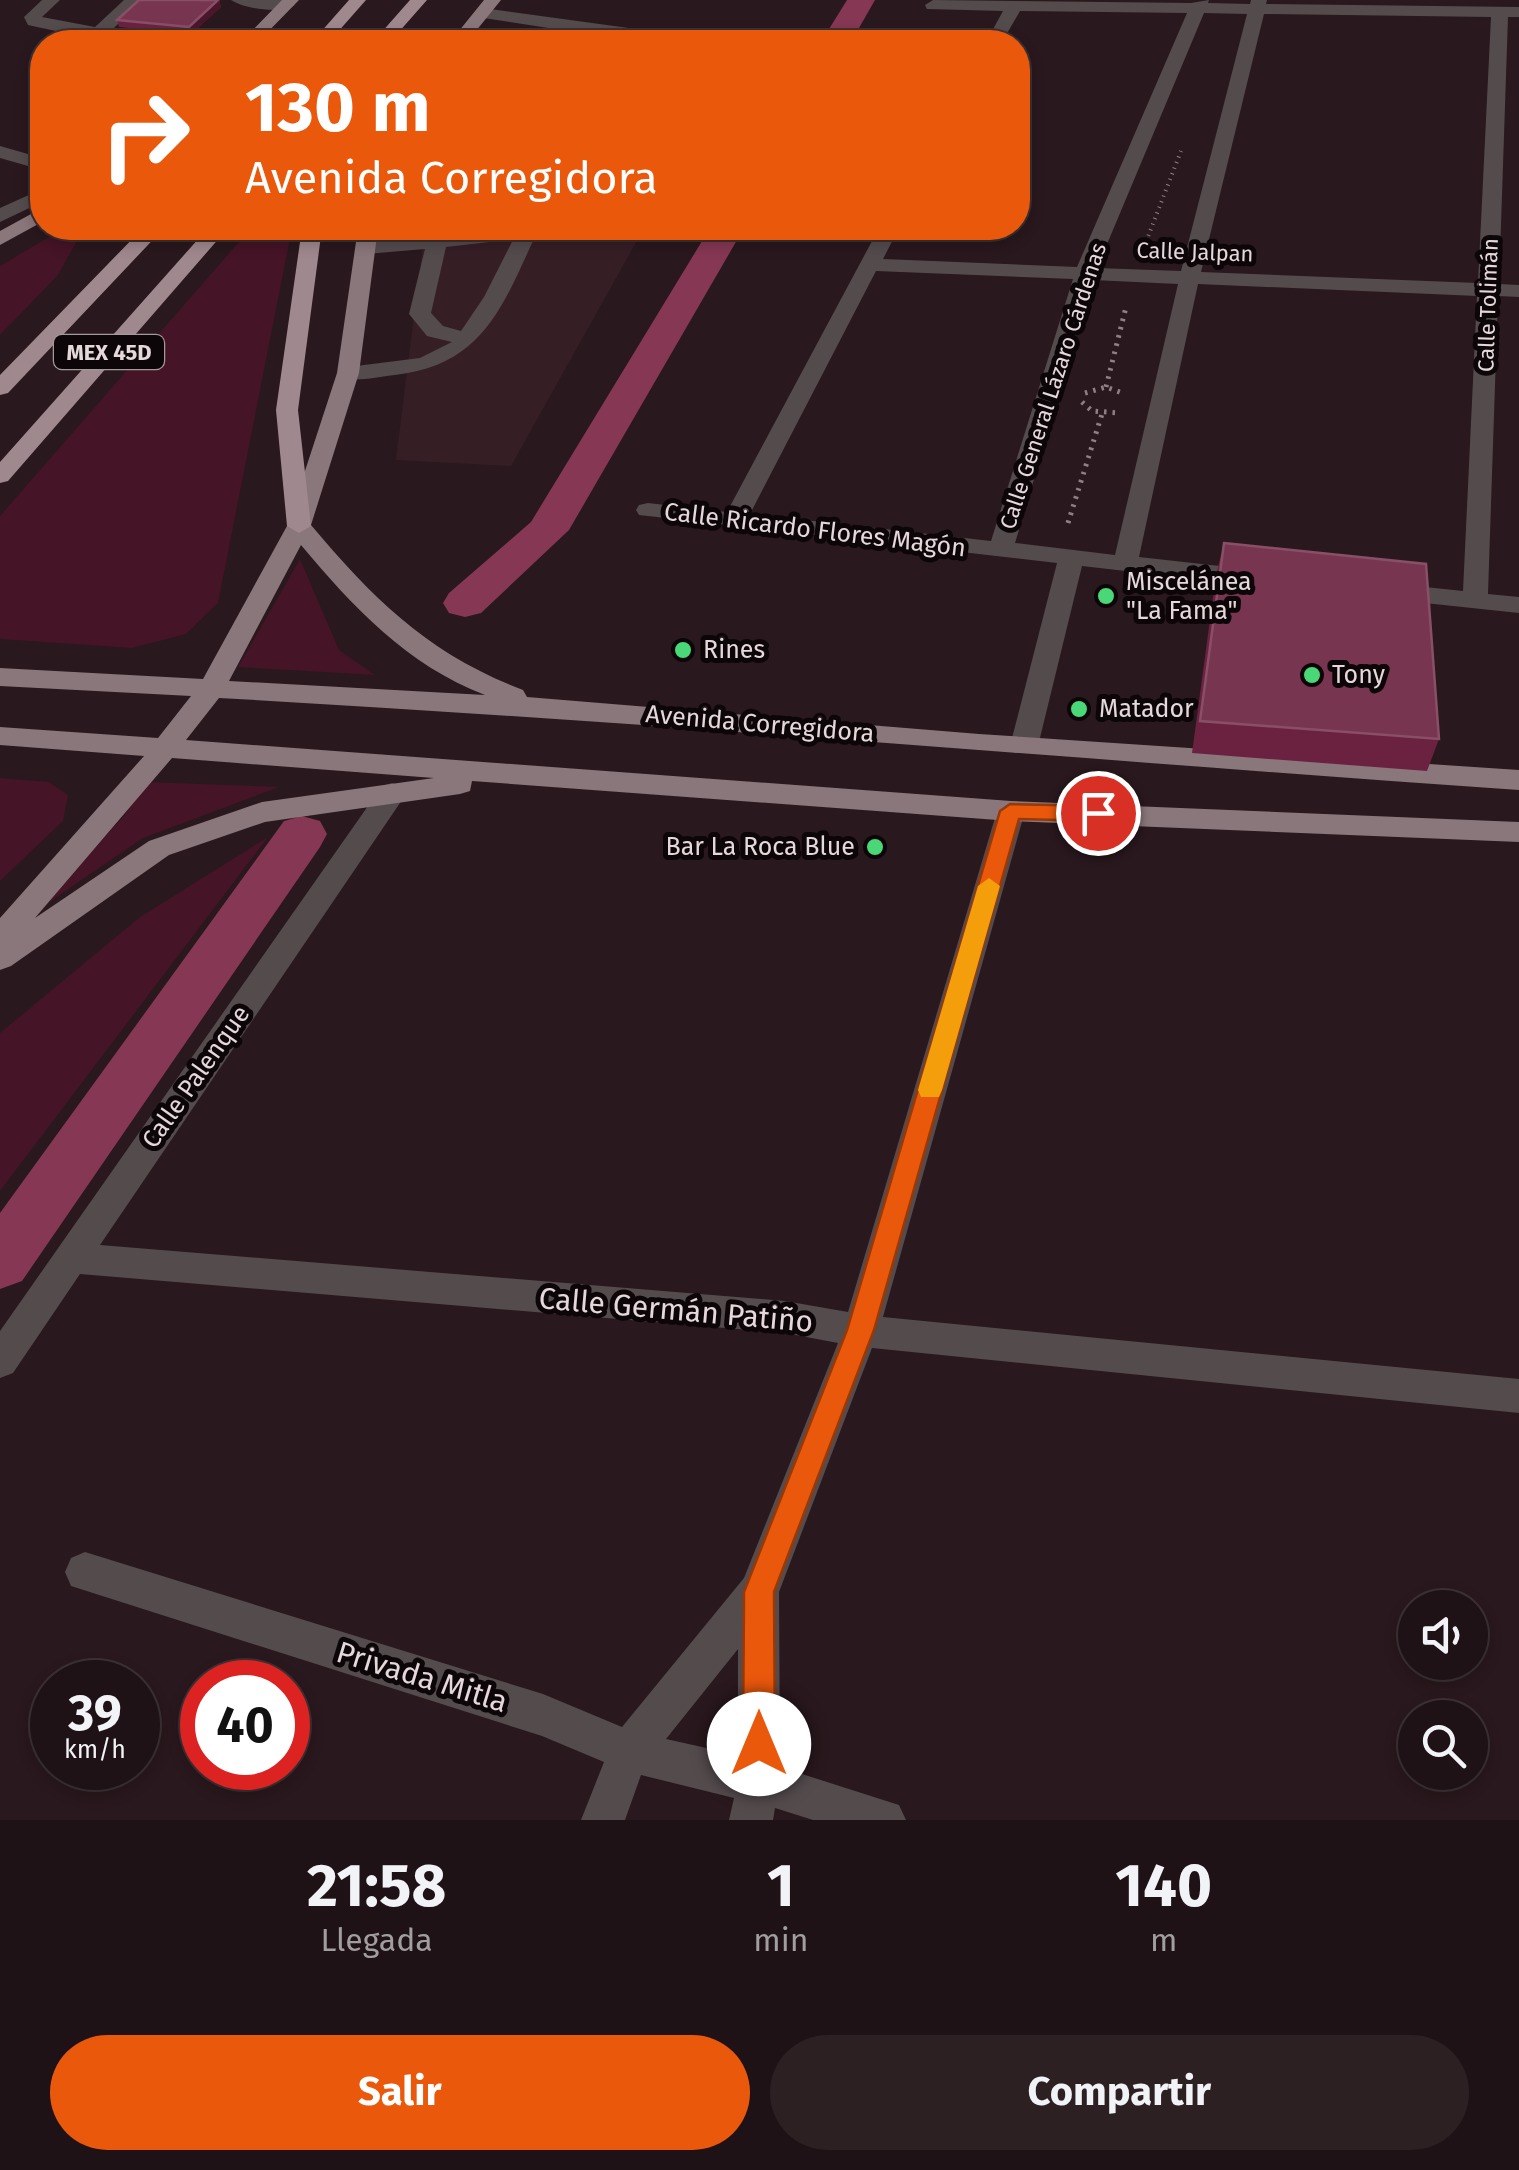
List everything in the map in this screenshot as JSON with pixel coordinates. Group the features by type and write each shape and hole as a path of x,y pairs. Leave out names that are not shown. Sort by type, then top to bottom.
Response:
{"highway":[{"path":"331,30 358,0"},
{"path":"392,30 418,1"},
{"path":"116,269 127,240"},
{"name":"MEX 45D","path":"0,388 143,240"},
{"name":"MEX 45D","path":"0,476 207,240"},
{"path":"299,526 287,410 310,240"}],"main road":[{"path":"262,30 289,3"},
{"path":"468,30 488,6"},
{"path":"0,239 30,221"},
{"path":"0,938 139,782 212,688 299,526 348,373 367,240"},
{"path":"299,526 366,607 446,669 545,707"},
{"name":"Avenida Corregidora","path":"0,677 545,707 1024,746 1519,780"},
{"path":"0,736 1010,811 1519,832"},
{"path":"0,958 159,848 262,812 514,777"}],"street":[{"path":"52,0 32,17 34,21 78,30"},
{"path":"101,30 134,0"},
{"path":"240,0 289,3"},
{"path":"933,5 1200,3 1510,12"},
{"name":"Calle General Lázaro Cárdenas","path":"1000,551 1085,273 1200,3"},
{"path":"1126,564 1158,405 1257,4"},
{"path":"488,6 615,30"},
{"path":"1001,30 1014,6"},
{"name":"Calle Tolimán","path":"1475,600 1489,290 1510,12"},
{"path":"0,152 30,161"},
{"path":"0,216 30,201"},
{"path":"437,240 420,314 435,331 468,339"},
{"path":"348,373 419,366 451,354 468,339 522,240"},
{"path":"735,520 882,240"},
{"name":"Calle Jalpan","path":"868,265 1519,291"},
{"name":"Calle Ricardo Flores Magón","path":"648,510 1281,580"},
{"path":"1024,746 1064,558"},
{"path":"1359,588 1519,605"},
{"name":"Calle Palenque","path":"0,1362 392,793"},
{"path":"603,1820 629,1751 759,1592 860,1330 1010,811"},
{"name":"Calle Germán Patiño","path":"70,1258 785,1317 860,1330 1519,1396"},
{"name":"Privada Mitla","path":"85,1572 543,1715 755,1801 884,1820"},
{"path":"755,1801 759,1592"}],"path":[{"path":"1106,388 1134,274 1181,150"},
{"path":"1127,410 1102,414 1086,407 1082,396 1096,388 1106,388 1124,393 1131,402"},
{"path":"1064,558 1102,414"}],"shaded area":[{"path":"44,240 77,240 58,275 0,335 0,266"},
{"path":"241,240 290,240 218,603 186,634 132,648 0,639 0,516"},
{"path":"424,240 637,240 511,466 396,460"},
{"path":"300,559 339,650 375,675 238,667"},
{"path":"0,778 49,782 68,795 63,821 0,881"},
{"path":"148,782 279,787 143,838 36,911 124,816"},
{"path":"268,837 0,1191 0,1033 140,917"}],"building":[{"path":"139,0 218,0 189,27 117,20"},
{"name":"Tony","path":"1224,543 1426,564 1439,739 1200,721"}],"waterway":[{"path":"843,30 861,0"},
{"path":"465,603 548,530 720,240"},
{"path":"0,1262 302,834"}],"slow traffic":[{"path":"930,1090 989,886"}],"place":[{"name":"Miscelánea \"La Fama\"","path":"1106,596"},
{"name":"Rines","path":"683,650"},
{"name":"Tony","path":"1312,675"},
{"name":"Matador","path":"1079,709"},
{"name":"Bar La Roca Blue","path":"875,847"}],"route":[{"path":"759,1744 759,1592 860,1330 1010,811 1098,813"}]}
